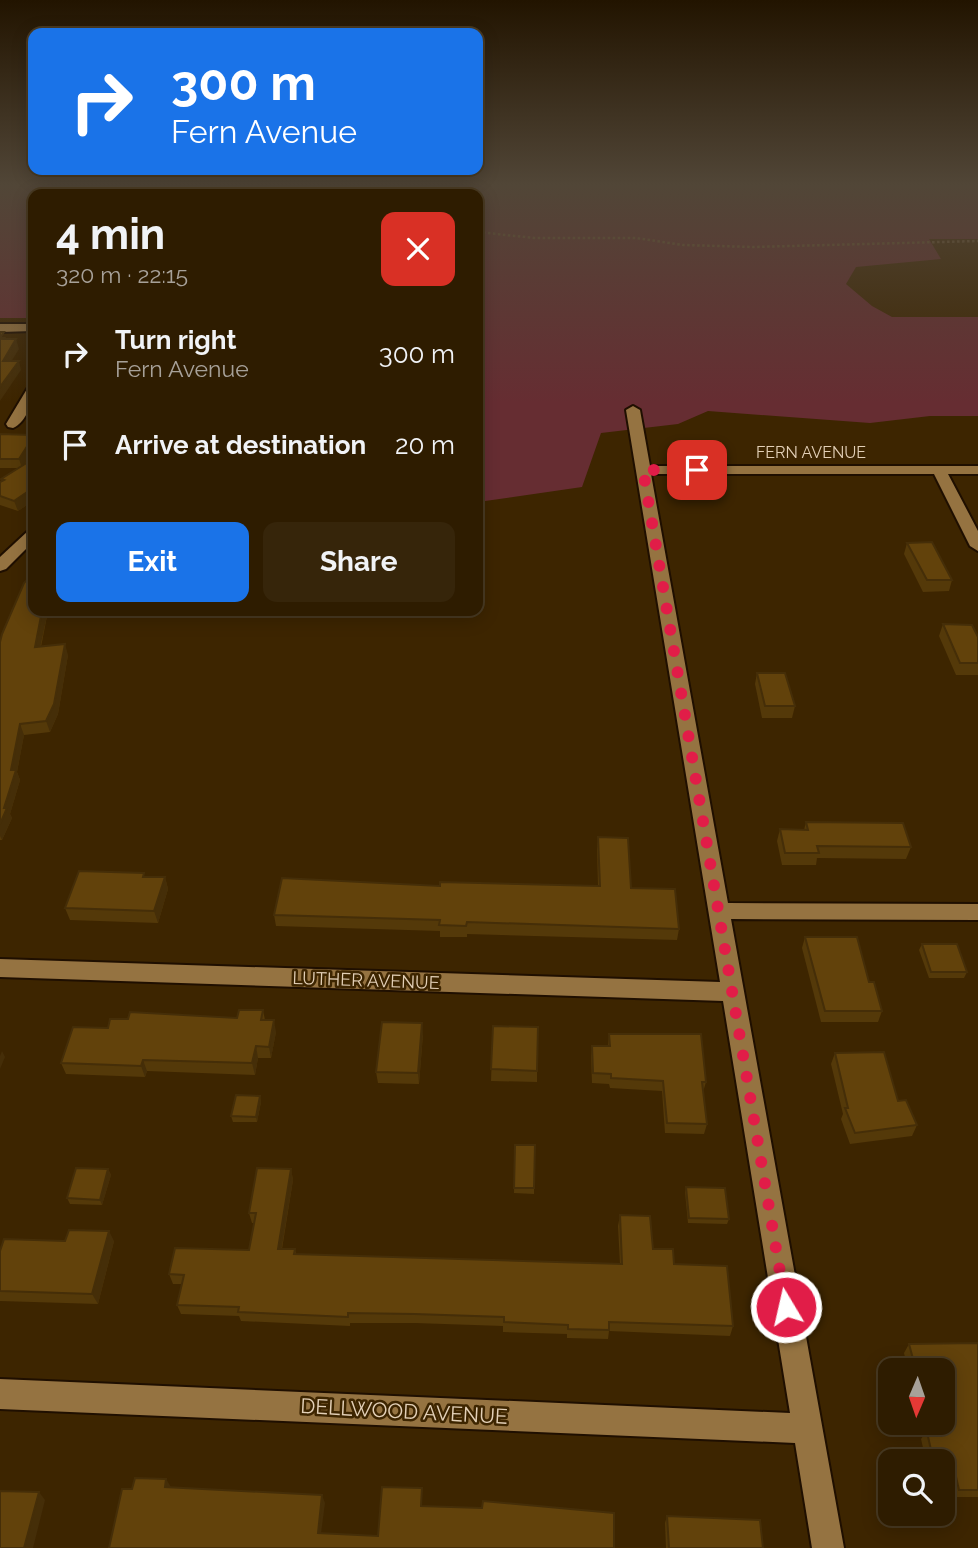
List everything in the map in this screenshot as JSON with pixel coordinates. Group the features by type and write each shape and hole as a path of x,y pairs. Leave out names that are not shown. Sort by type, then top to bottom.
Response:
{"street":[{"path":"0,328 28,328"},
{"path":"6,424 28,395"},
{"path":"633,410 828,1548"},
{"path":"6,424 28,425"},
{"name":"FERN AVENUE","path":"643,470 978,470"},
{"path":"939,470 978,546"},
{"path":"0,566 28,539"},
{"path":"719,911 978,912"},
{"name":"LUTHER AVENUE","path":"0,968 733,992"},
{"name":"DELLWOOD AVENUE","path":"0,1394 807,1429"}],"shaded area":[{"path":"0,258 28,258 28,318 0,318"},
{"path":"483,258 941,258 856,267 846,284 872,306 892,317 978,317 978,416 930,416 870,423 708,411 678,424 601,433 582,487 483,501"}],"building":[{"path":"0,338 16,339 3,361 19,361 0,387"},
{"path":"0,434 28,435 28,445 19,459 0,459"},
{"path":"28,462 28,491 14,501 0,496 0,482 4,480 1,479"},
{"path":"932,542 952,580 927,580 907,543"},
{"path":"28,579 28,616 41,616 35,647 65,644 54,704 46,721 20,724 11,770 16,770 4,808 7,808 0,824 0,642"},
{"path":"943,624 972,625 978,637 978,663 960,663"},
{"path":"757,673 785,673 795,706 765,706"},
{"path":"806,822 903,823 911,847 817,846 819,853 785,853 780,829 808,830"},
{"path":"598,837 628,838 631,888 675,889 679,929 467,922 466,926 439,925 440,920 274,915 282,878 440,886 440,882 600,886"},
{"path":"79,871 144,873 143,877 165,877 154,911 65,908"},
{"path":"805,937 857,937 869,982 874,982 882,1011 825,1011"},
{"path":"922,944 957,944 967,972 931,972"},
{"path":"239,1010 263,1010 261,1020 274,1020 269,1047 256,1046 252,1063 143,1060 141,1066 61,1063 73,1027 108,1028 110,1019 128,1019 130,1012 237,1018"},
{"path":"382,1022 422,1023 418,1073 376,1072"},
{"path":"493,1026 538,1027 537,1071 491,1069"},
{"path":"609,1034 701,1034 706,1082 702,1082 707,1124 667,1123 663,1081 611,1078 611,1074 593,1073 592,1046 610,1046"},
{"path":"884,1052 898,1101 906,1100 917,1125 855,1133 845,1108 848,1108 835,1053"},
{"path":"236,1095 260,1096 256,1117 231,1116"},
{"path":"515,1145 535,1145 534,1188 514,1188"},
{"path":"76,1168 108,1169 100,1200 67,1198"},
{"path":"257,1168 291,1169 278,1249 295,1249 294,1254 622,1264 620,1215 650,1216 653,1249 673,1249 674,1264 727,1266 733,1326 609,1322 609,1330 568,1329 568,1325 504,1322 504,1317 348,1313 348,1317 238,1312 239,1307 177,1305 184,1275 169,1274 175,1248 249,1250 256,1213 249,1213"},
{"path":"686,1187 725,1188 729,1219 689,1218"},
{"path":"69,1230 109,1231 92,1294 0,1291 0,1251 4,1239 65,1241"},
{"path":"978,1343 978,1490 959,1490 955,1472 955,1449 931,1449 928,1435 956,1435 956,1358 913,1358 909,1344"},
{"path":"135,1478 166,1479 165,1487 322,1495 318,1533 378,1536 382,1487 422,1488 421,1506 482,1508 483,1501 614,1513 614,1548 109,1548 122,1489 132,1489"},
{"path":"0,1491 39,1492 24,1548 0,1548"},
{"path":"667,1516 760,1520 763,1548 669,1548"}],"route":[{"path":"697,470 643,470 786,1307"}]}
